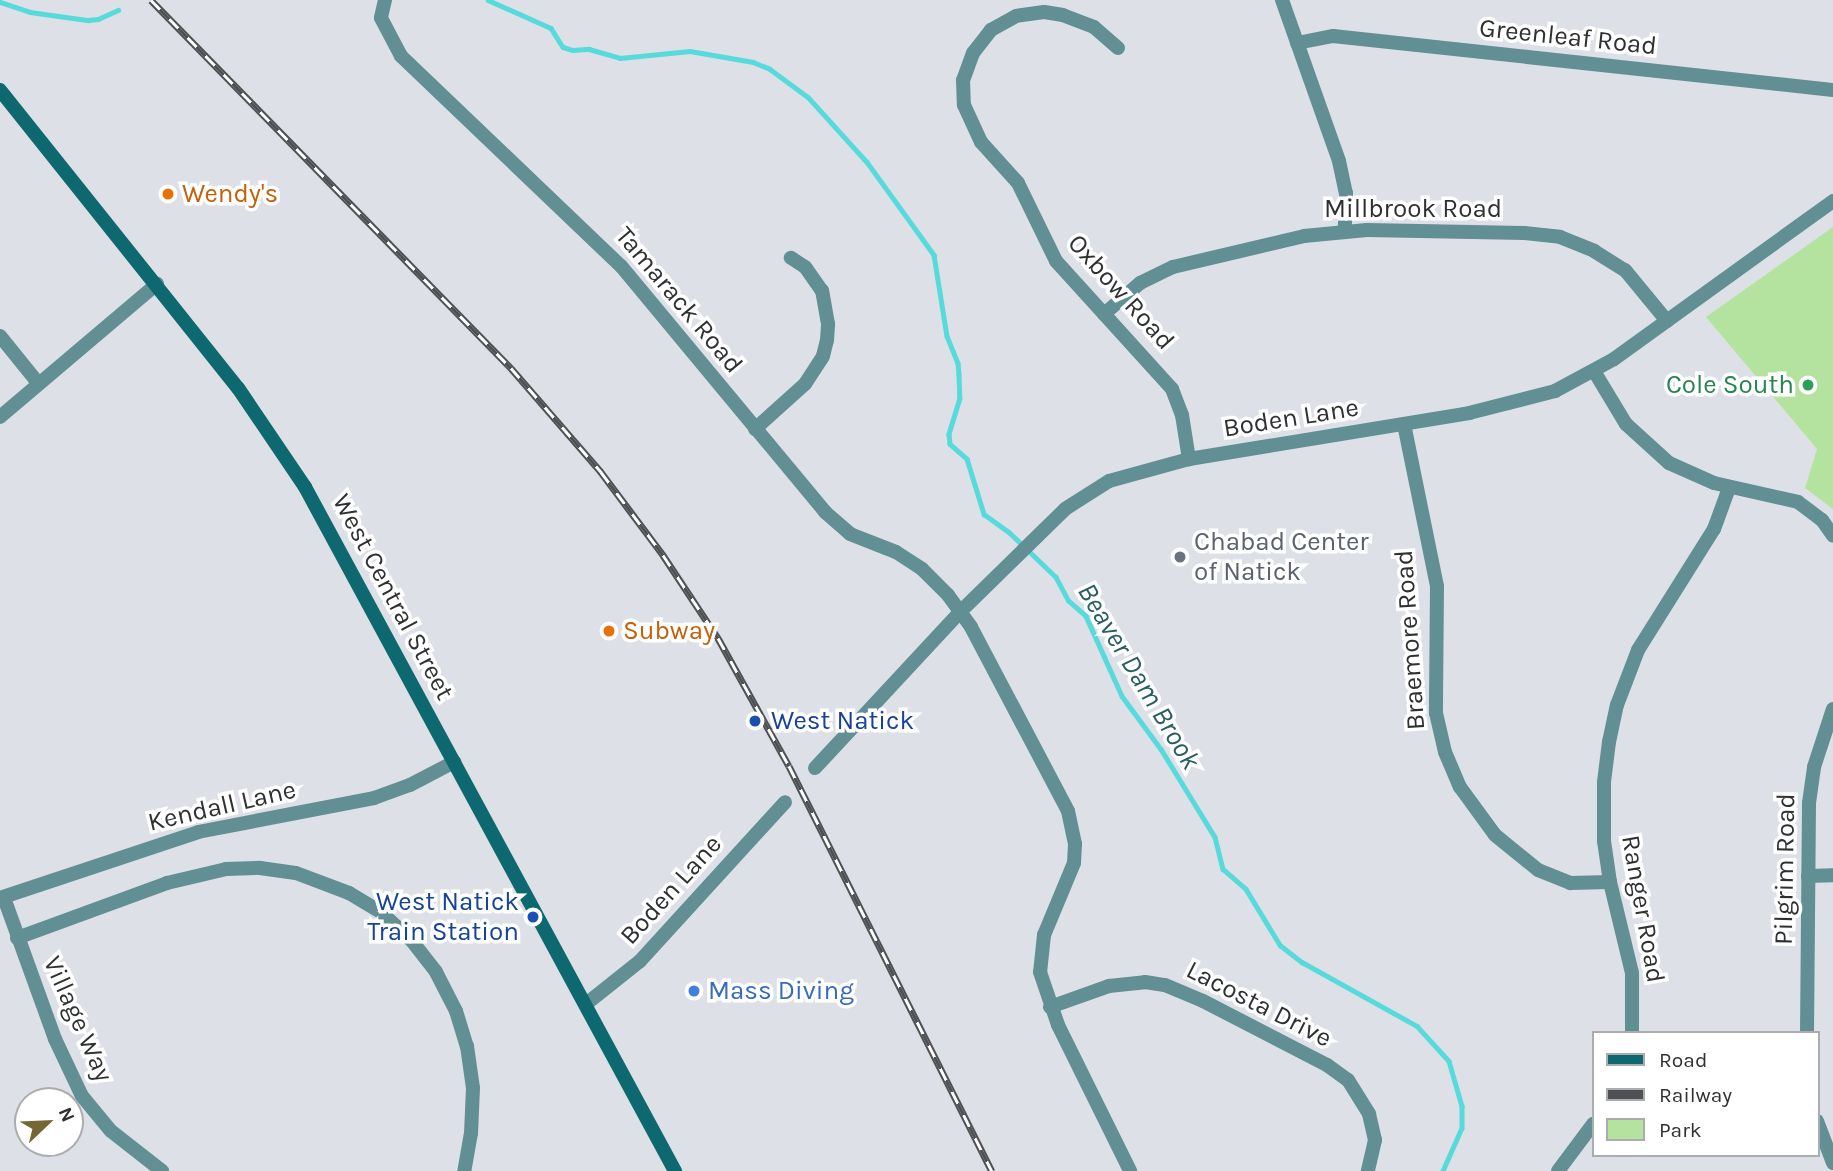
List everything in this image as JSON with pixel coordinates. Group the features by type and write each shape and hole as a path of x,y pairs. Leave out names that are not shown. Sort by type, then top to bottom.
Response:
{"main road":[{"name":"West Central Street","path":"0,90 238,388 305,487 586,1003 669,1169"}],"street":[{"name":"Tamarack Road","path":"385,0 382,18 401,56 612,256 837,524 866,542 909,559 935,581 982,645 1054,778 1073,827 1073,863 1040,952 1040,972 1050,1007 1130,1171"},
{"path":"1282,0 1343,177 1347,202 1345,231"},
{"name":"Oxbow Road","path":"1118,48 1094,27 1063,15 1030,13 1009,19 990,30 973,53 963,80 964,105 974,131 1017,183 1056,261 1172,389 1182,415 1189,459"},
{"name":"Greenleaf Road","path":"1297,43 1333,37 1833,90"},
{"name":"Boden Lane","path":"815,768 1017,554 1072,504 1110,481 1189,459 1404,424 1536,398 1594,371 1833,201"},
{"name":"Millbrook Road","path":"1104,314 1140,282 1174,267 1283,240 1345,231 1524,233 1560,237 1594,251 1625,270 1667,321"},
{"path":"755,429 805,384 823,356 827,340 828,324 822,291 805,267 790,258"},
{"path":"0,417 157,285"},
{"path":"0,336 38,383"},
{"path":"1594,371 1626,424 1654,452 1686,472 1729,488 1766,493 1798,502 1822,520 1833,537"},
{"name":"Braemore Road","path":"1404,424 1437,586 1436,713 1445,752 1460,787 1482,820 1524,860 1570,883 1610,882"},
{"name":"Ranger Road","path":"1632,1031 1633,973 1610,882 1603,801 1609,742 1617,705 1638,650 1714,529 1729,488"},
{"name":"Pilgrim Road","path":"1807,1031 1811,784 1833,709"},
{"name":"Kendall Lane","path":"2,898 198,832 374,798 410,785 454,762"},
{"name":"Boden Lane","path":"586,1003 640,961 785,802"},
{"path":"17,938 167,883 226,869 260,868 296,873 349,893 382,913 412,940 436,972 456,1011 467,1046 473,1088 471,1133 464,1171"},
{"path":"1808,876 1833,875"},
{"name":"Village Way","path":"2,898 55,1039 82,1096 119,1139 162,1171"},
{"name":"Lacosta Drive","path":"1050,1007 1109,986 1146,982 1165,985 1203,1000 1327,1065 1348,1080 1369,1114 1375,1140 1368,1171"},
{"path":"1819,1126 1833,1163"},
{"path":"1558,1171 1591,1127"}],"green space":[{"name":"Cole South","path":"1833,227 1833,509 1805,488 1817,449 1706,317"}],"waterway":[{"name":"Beaver Dam Brook","path":"488,0 551,28 563,47 573,50 589,49 620,58 690,51 753,62 770,69 808,97 867,162 934,255 947,336 958,363 960,398 949,434 950,444 967,459 984,514 1009,532 1056,577 1069,601 1086,616 1122,696 1161,749 1215,837 1223,869 1246,889 1280,945 1302,962 1417,1026 1449,1061 1462,1106 1462,1128 1443,1171"},
{"name":"Beaver Dam Brook","path":"0,2 30,12 88,20 98,19 118,10"}],"railway":[{"path":"151,0 511,368 601,472 663,555 718,638 789,766 992,1171"}],"place":[{"name":"Wendy's","path":"168,194"},
{"name":"Cole South","path":"1808,385"},
{"name":"Chabad Center of Natick","path":"1180,557"},
{"name":"Subway","path":"609,631"},
{"name":"West Natick","path":"755,721"},
{"name":"West Natick Train Station","path":"533,917"},
{"name":"Mass Diving","path":"694,991"}]}
